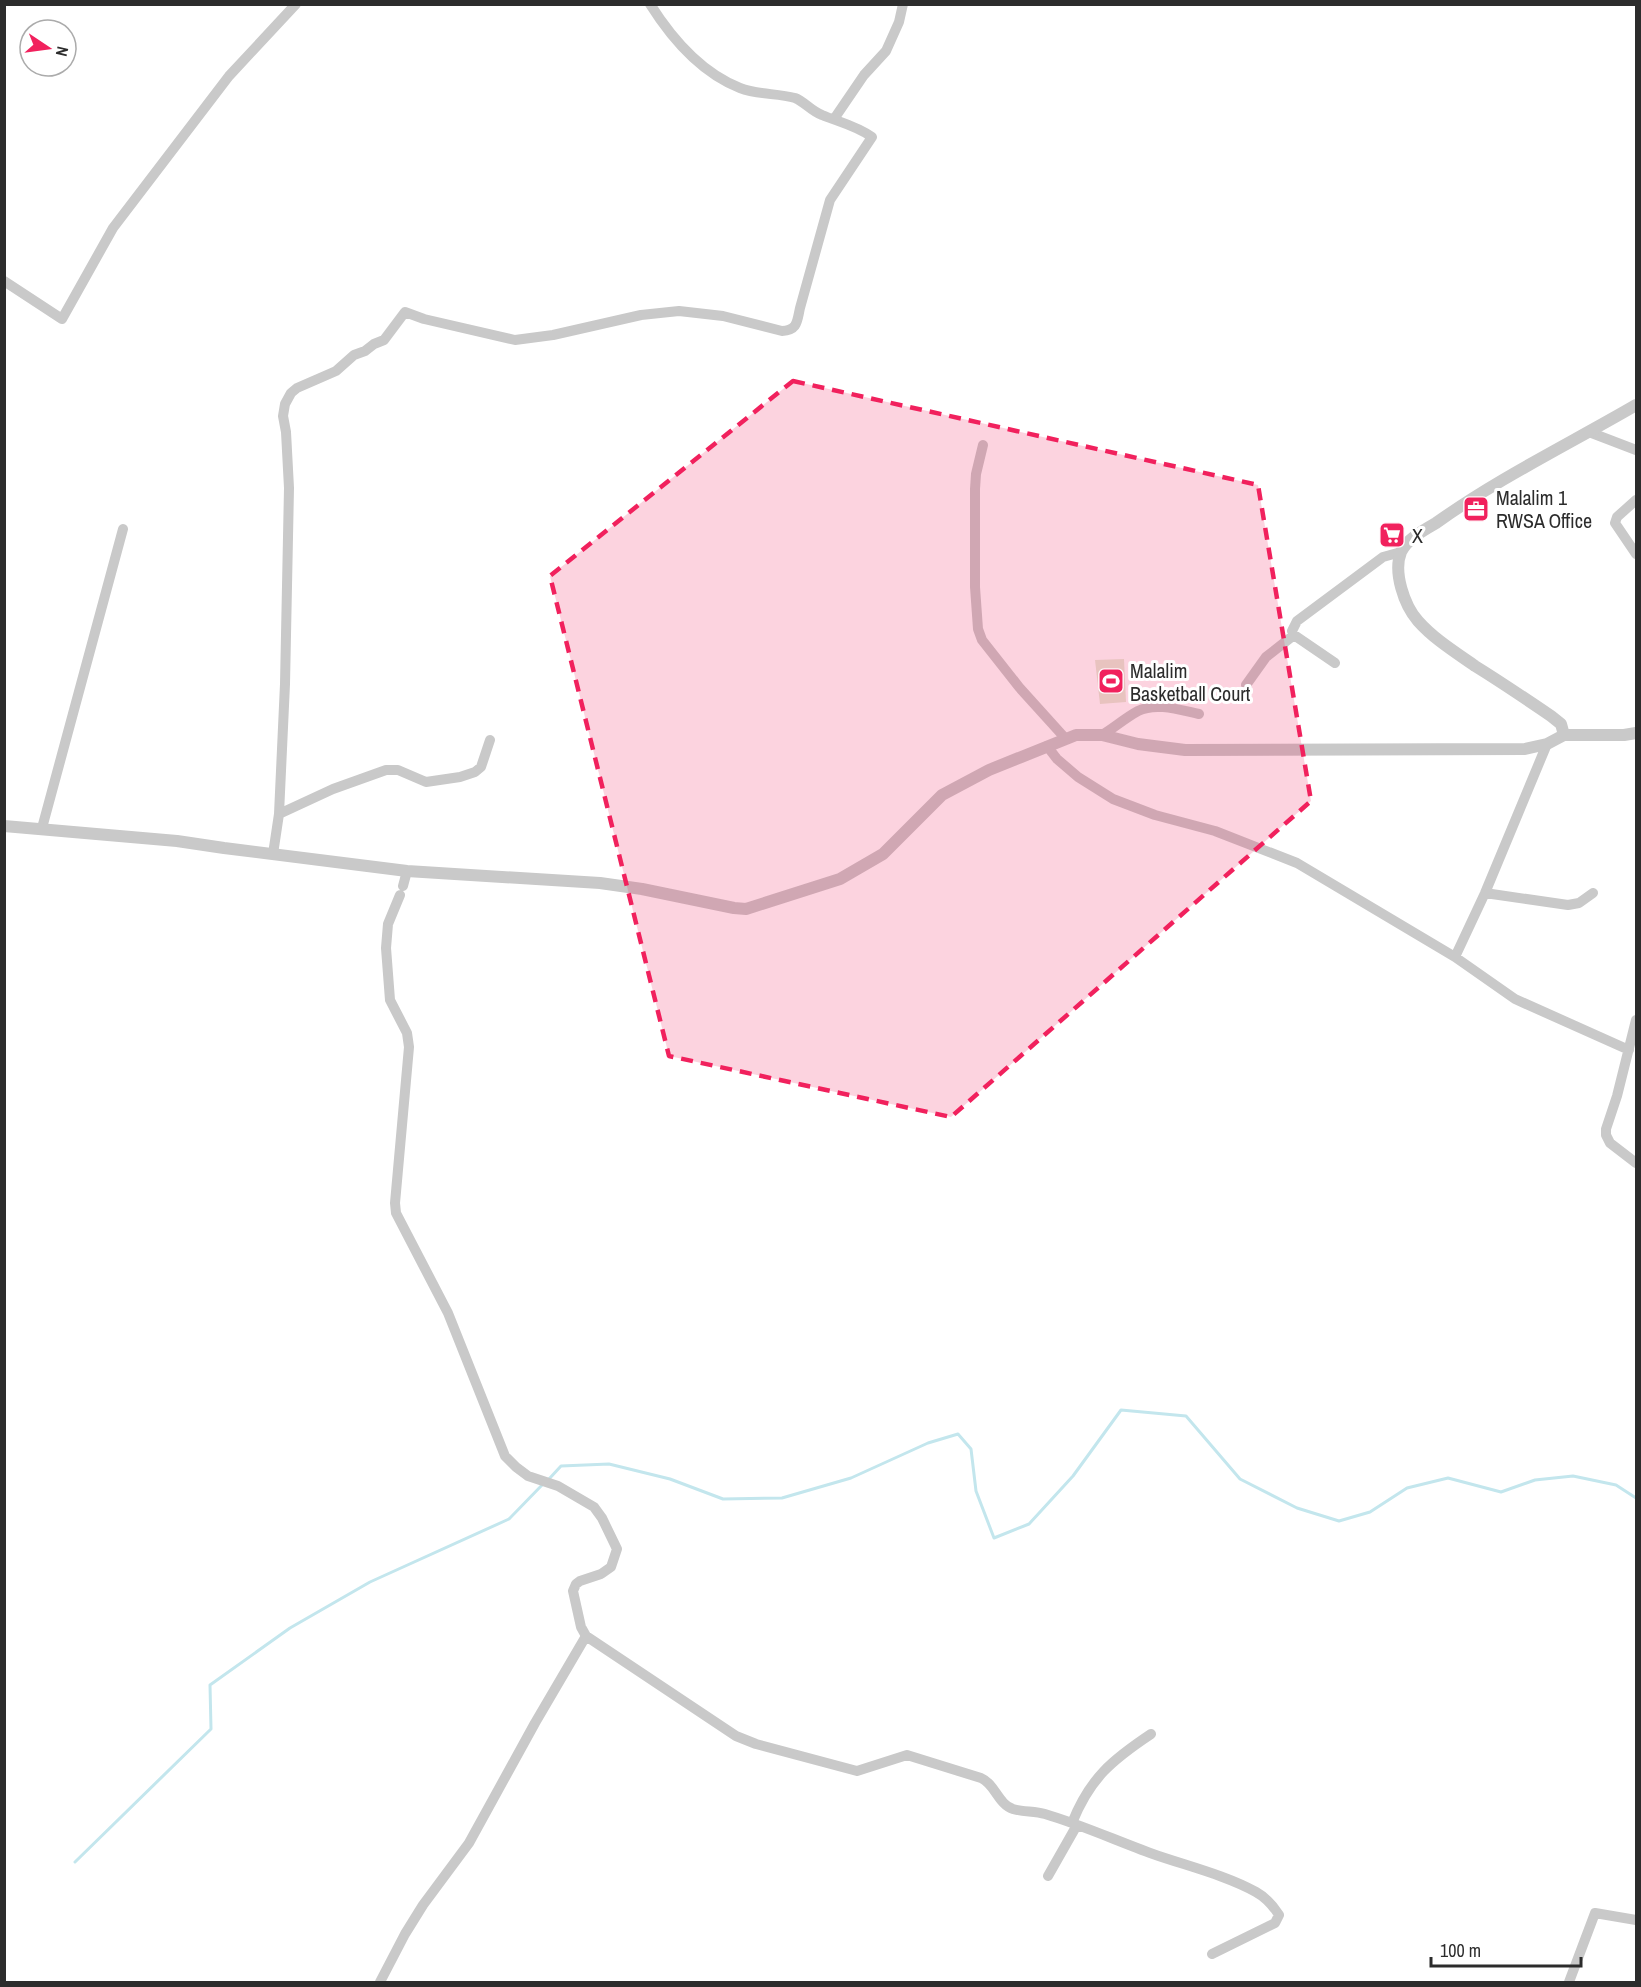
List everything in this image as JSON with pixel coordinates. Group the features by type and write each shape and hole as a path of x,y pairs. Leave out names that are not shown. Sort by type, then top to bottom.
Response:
{"street":[{"path":"4,281 62,320 113,228 229,76 296,4"},
{"path":"273,854 279,814 285,684 289,488 283,416 285,404 291,393 297,388 336,371 354,355 384,340 405,312 424,319 515,340 552,335 641,315 680,311 723,316 782,331 791,330 797,325 830,201 872,137 861,129 813,112 799,100 741,88 716,75 703,66 672,36 651,4"},
{"path":"834,119 864,75 886,51 899,22 903,4"},
{"path":"1564,735 1561,724 1551,716 1440,642 1416,619 1406,600 1401,581 1399,570 1401,552 1407,543 1463,503 1636,405"},
{"path":"1589,432 1636,450"},
{"path":"983,445 975,489 975,587 978,629 982,640 1019,687 1065,738"},
{"path":"1636,500 1617,518 1615,524 1636,554"},
{"path":"42,828 123,529"},
{"path":"1335,663 1294,635 1292,631 1297,621 1383,557 1401,552"},
{"path":"1246,685 1266,657 1294,635"},
{"path":"1102,735 1140,710 1154,707 1173,708 1199,714"},
{"path":"4,826 177,840 407,870 600,884 642,889 746,909 854,873 883,854 942,795 989,770 1065,738 1087,734 1102,735 1167,748 1220,751 1525,749 1547,744 1564,735 1636,733"},
{"path":"279,814 333,789 386,770 398,770 426,782 460,777 475,772 481,767 490,740"},
{"path":"1455,957 1485,893 1547,744"},
{"path":"1047,746 1057,759 1078,777 1113,799 1155,815 1215,831 1297,863 1455,957 1515,999 1629,1050"},
{"path":"407,870 402,890 388,924 386,939 390,999 407,1033 409,1047 396,1213 448,1313 505,1456 528,1476 558,1486 594,1507 617,1549 611,1567 601,1574 580,1581 573,1591 581,1626 586,1636 736,1736 756,1744 856,1771 907,1755 987,1780 1003,1802 1012,1809 1042,1813 1235,1882 1259,1893 1279,1915 1275,1923 1212,1954"},
{"path":"1485,893 1568,905 1579,903 1593,893"},
{"path":"1636,1020 1606,1135 1610,1143 1636,1163"},
{"path":"380,1983 423,1905 469,1843 586,1636"},
{"path":"1048,1876 1074,1824 1078,1807 1103,1771 1116,1757 1150,1734"},
{"path":"1569,1983 1595,1913 1636,1920"}],"highlighted area":[{"path":"793,381 1258,485 1311,801 951,1117 669,1056 550,576"}],"green space":[{"name":"Malalim Basketball Court","path":"1124,659 1126,702 1100,704 1095,660"}],"waterway":[{"path":"549,1479 561,1466 609,1464 670,1479 723,1499 782,1498 851,1478 928,1443 958,1434 971,1449 976,1491 994,1538 1029,1524 1073,1476 1121,1410 1186,1416 1240,1479 1297,1508 1339,1521 1370,1512 1407,1488 1448,1478 1501,1492 1535,1480 1573,1476 1616,1485 1636,1498"},
{"path":"75,1862 211,1729 210,1685 290,1628 370,1582 509,1519 544,1483"}],"place":[{"name":"Malalim 1 RWSA Office","path":"1476,509"},
{"name":"X","path":"1392,535"},
{"name":"Malalim Basketball Court","path":"1111,681"}]}
